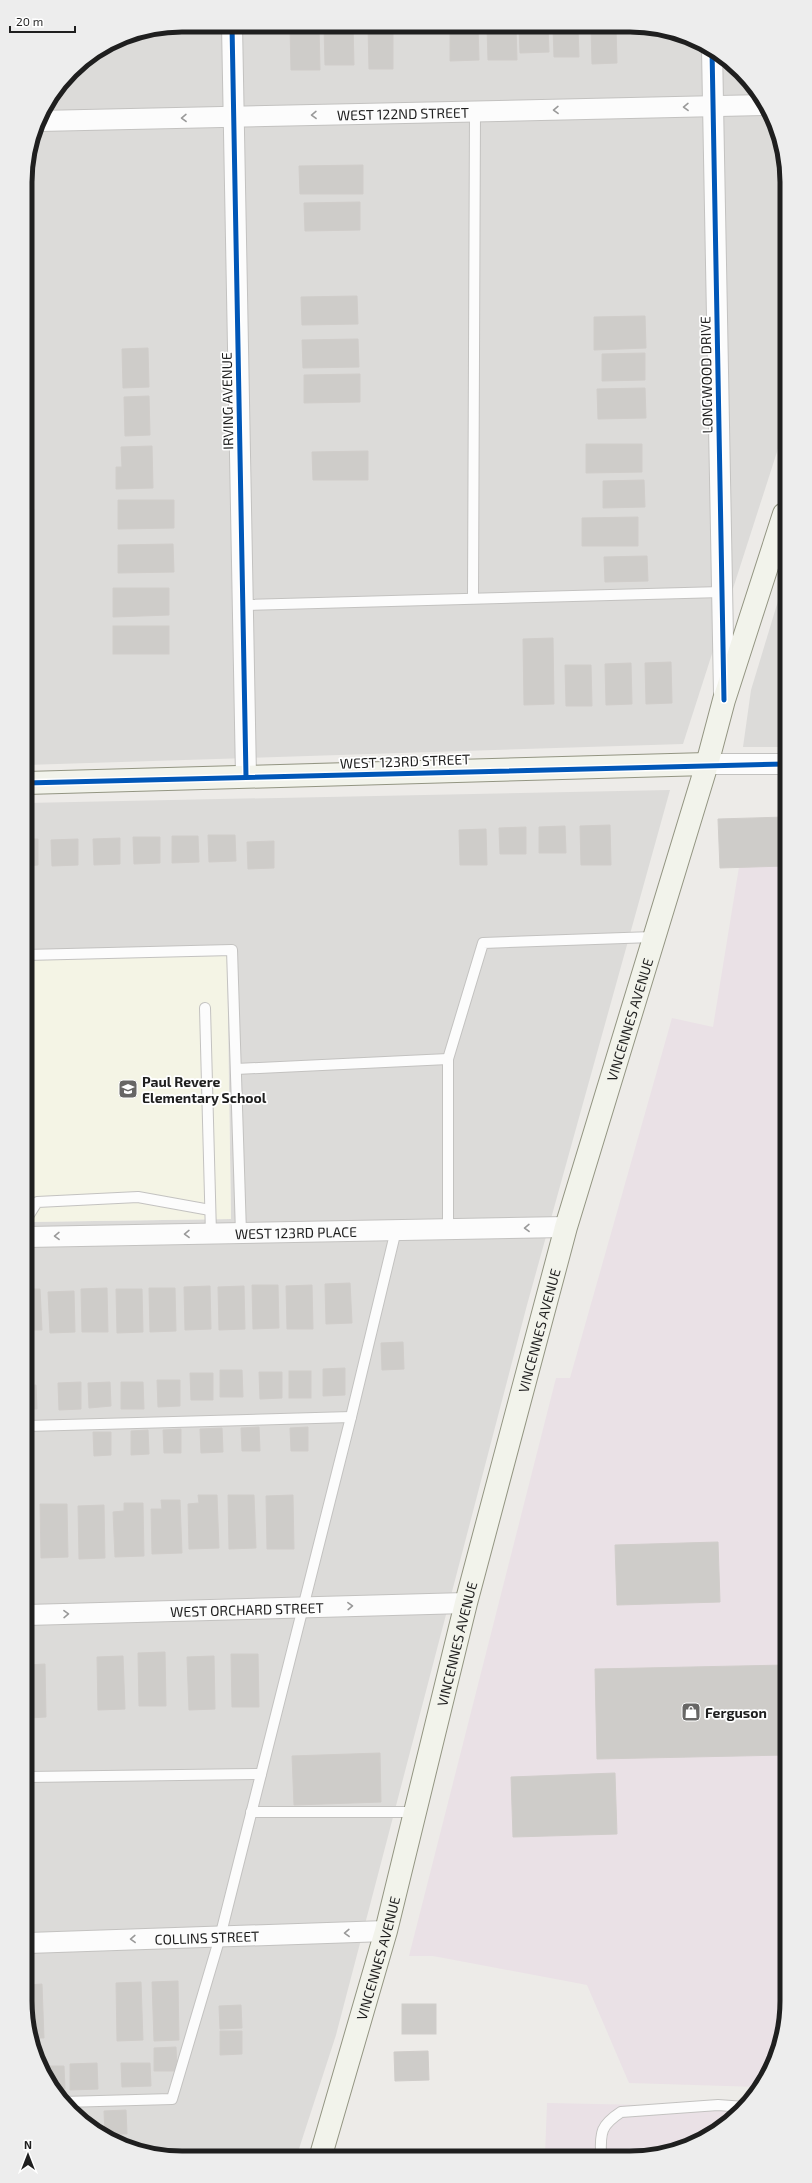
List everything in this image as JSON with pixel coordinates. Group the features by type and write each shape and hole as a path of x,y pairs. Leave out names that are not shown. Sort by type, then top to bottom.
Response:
{"main road":[{"name":"VINCENNES AVENUE","path":"322,2151 386,1932 466,1603 566,1227 653,937 707,764 724,700 780,526"},
{"name":"WEST 123RD STREET","path":"32,783 707,764"}],"street":[{"name":"IRVING AVENUE","path":"232,32 246,777"},
{"name":"LONGWOOD DRIVE","path":"712,56 724,700"},
{"name":"WEST 122ND STREET","path":"44,121 759,105"},
{"name":"WEST 123RD STREET","path":"707,764 780,764"},
{"name":"WEST 123RD PLACE","path":"32,1237 566,1227"},
{"name":"WEST ORCHARD STREET","path":"32,1615 466,1603"},
{"name":"COLLINS STREET","path":"32,1943 386,1932"}],"lane":[{"path":"473,598 475,112"},
{"path":"243,605 722,592"},
{"path":"448,1229 448,1060 483,943 653,937"},
{"path":"32,955 232,950 241,1233"},
{"path":"205,1008 211,1234"},
{"path":"236,1069 448,1060"},
{"path":"32,1209 36,1202 138,1197 210,1210"},
{"path":"71,2102 172,2099 220,1936 351,1417 396,1230"},
{"path":"32,1426 351,1417"},
{"path":"32,1777 261,1774"},
{"path":"251,1812 416,1812"},
{"path":"601,2151 600,2140 603,2127 609,2120 621,2112 718,2105 737,2106"}],"shaded area":[{"path":"172,32 640,32 669,37 697,47 714,57 743,83 755,98 765,115 775,143 779,162 780,442 683,744 32,765 32,172 37,143 47,115 57,98 83,69 98,57 124,43 143,37"},
{"path":"780,594 780,747 743,747 751,690"},
{"path":"670,790 527,1305 336,2035 298,2151 172,2151 143,2146 115,2136 98,2126 83,2114 57,2085 43,2059 33,2021 32,1222 231,1219 227,956 32,958 32,803"},
{"path":"780,866 780,2011 775,2040 769,2059 753,2087 629,2083 587,1985 433,1956 409,1956 556,1378 570,1378 672,1018 713,1027 739,867"},
{"name":"Paul Revere Elementary School","path":"227,956 231,1219 32,1222 32,958"},
{"path":"547,2103 736,2107 714,2126 697,2136 669,2146 640,2151 545,2151"}],"building":[{"path":"290,32 319,32 320,70 291,70"},
{"path":"324,32 353,32 354,65 325,65"},
{"path":"368,32 393,32 393,69 369,69"},
{"path":"450,32 478,32 479,60 450,61"},
{"path":"487,32 516,32 517,60 488,60"},
{"path":"519,32 548,32 549,52 520,53"},
{"path":"553,32 578,32 579,57 554,57"},
{"path":"591,32 616,32 617,63 592,64"},
{"path":"363,165 363,194 300,194 299,166"},
{"path":"360,202 360,230 305,231 304,203"},
{"path":"357,296 358,324 302,325 301,297"},
{"path":"645,316 646,348 594,350 594,317"},
{"path":"358,339 359,367 303,368 302,340"},
{"path":"148,348 149,387 123,388 122,349"},
{"path":"645,353 645,380 602,381 602,354"},
{"path":"360,374 360,402 304,403 304,375"},
{"path":"645,388 646,418 598,419 597,389"},
{"path":"149,396 150,435 125,436 124,397"},
{"path":"586,444 642,444 642,472 586,473"},
{"path":"152,446 153,488 116,489 116,467 122,467 121,447"},
{"path":"368,451 368,480 313,480 312,452"},
{"path":"644,480 645,507 603,508 603,481"},
{"path":"118,500 174,500 174,528 118,529"},
{"path":"638,517 638,546 582,546 582,518"},
{"path":"173,544 174,572 118,573 118,545"},
{"path":"647,556 648,581 605,582 604,557"},
{"path":"113,588 169,588 169,615 113,617"},
{"path":"113,626 169,626 169,654 113,654"},
{"path":"553,638 554,704 524,705 523,639"},
{"path":"671,662 672,703 646,704 645,663"},
{"path":"631,663 632,704 606,705 605,664"},
{"path":"565,665 591,665 592,706 566,706"},
{"path":"780,817 780,866 720,868 718,819"},
{"path":"610,825 611,865 581,865 580,826"},
{"path":"565,826 566,853 539,853 539,827"},
{"path":"526,827 526,854 500,854 499,828"},
{"path":"486,829 487,865 460,865 459,830"},
{"path":"208,835 235,835 236,861 209,862"},
{"path":"172,836 198,836 199,862 172,863"},
{"path":"133,837 160,837 160,863 134,864"},
{"path":"120,838 120,864 94,865 93,839"},
{"path":"32,839 38,839 38,865 32,866"},
{"path":"78,839 78,865 52,866 51,840"},
{"path":"274,841 274,868 248,869 247,842"},
{"path":"350,1283 352,1323 326,1324 325,1284"},
{"path":"252,1285 278,1285 279,1328 253,1329"},
{"path":"312,1285 313,1329 287,1329 286,1286"},
{"path":"210,1286 211,1329 185,1330 184,1287"},
{"path":"244,1286 245,1329 219,1330 218,1287"},
{"path":"107,1288 108,1332 82,1332 81,1289"},
{"path":"149,1288 175,1288 176,1331 150,1332"},
{"path":"32,1289 40,1289 42,1330 32,1330"},
{"path":"116,1289 142,1289 143,1332 117,1333"},
{"path":"74,1291 75,1332 50,1333 48,1292"},
{"path":"403,1342 404,1369 382,1370 381,1343"},
{"path":"345,1368 345,1395 323,1396 323,1369"},
{"path":"220,1370 242,1370 243,1397 220,1397"},
{"path":"289,1371 311,1371 311,1398 289,1398"},
{"path":"259,1372 282,1372 282,1398 260,1399"},
{"path":"190,1373 213,1373 213,1400 191,1400"},
{"path":"157,1380 180,1380 180,1406 158,1407"},
{"path":"81,1382 81,1409 59,1410 58,1383"},
{"path":"110,1382 111,1406 89,1408 88,1383"},
{"path":"121,1382 143,1382 144,1409 121,1409"},
{"path":"32,1385 36,1385 37,1409 32,1409"},
{"path":"259,1427 260,1451 242,1451 241,1428"},
{"path":"308,1427 308,1451 291,1451 290,1428"},
{"path":"222,1428 223,1452 201,1453 200,1429"},
{"path":"181,1429 181,1453 164,1453 163,1430"},
{"path":"148,1430 149,1454 131,1455 131,1431"},
{"path":"93,1432 111,1432 111,1455 94,1456"},
{"path":"198,1495 217,1495 219,1548 189,1549 188,1504 199,1503"},
{"path":"228,1495 254,1495 256,1548 229,1549"},
{"path":"293,1495 294,1549 267,1549 266,1496"},
{"path":"161,1500 180,1500 182,1553 152,1554 151,1509 162,1509"},
{"path":"124,1503 143,1503 144,1556 115,1557 113,1512 124,1511"},
{"path":"40,1504 67,1504 68,1557 41,1558"},
{"path":"104,1505 105,1558 79,1559 78,1506"},
{"path":"718,1542 720,1602 617,1605 615,1545"},
{"path":"165,1652 166,1706 139,1706 138,1653"},
{"path":"231,1654 258,1654 259,1707 232,1707"},
{"path":"123,1656 125,1709 98,1710 97,1657"},
{"path":"214,1656 215,1709 189,1710 187,1657"},
{"path":"45,1664 46,1717 32,1718 32,1665"},
{"name":"Ferguson","path":"780,1665 780,1755 597,1759 595,1669"},
{"path":"380,1753 381,1802 294,1805 292,1756"},
{"path":"615,1773 617,1834 513,1837 511,1777"},
{"path":"178,1981 179,2040 154,2041 152,1982"},
{"path":"141,1982 143,2040 117,2041 116,1983"},
{"path":"42,1984 44,2038 37,2038 32,2011 32,1985"},
{"path":"402,2004 436,2004 436,2034 402,2034"},
{"path":"241,2005 242,2028 220,2029 219,2006"},
{"path":"220,2031 242,2031 242,2054 220,2055"},
{"path":"176,2047 177,2071 154,2071 154,2048"},
{"path":"428,2051 429,2080 395,2081 394,2052"},
{"path":"97,2063 98,2089 70,2090 70,2064"},
{"path":"121,2063 150,2063 151,2086 122,2087"},
{"path":"46,2066 64,2066 65,2089 60,2089 57,2085"},
{"path":"126,2110 127,2134 112,2134 105,2130 104,2111"}],"cycle path":[{"path":"232,32 246,777"},
{"path":"712,56 724,700"},
{"path":"32,783 780,764"}],"place":[{"name":"Paul Revere Elementary School","path":"128,1089"},
{"name":"Ferguson","path":"691,1712"}]}
